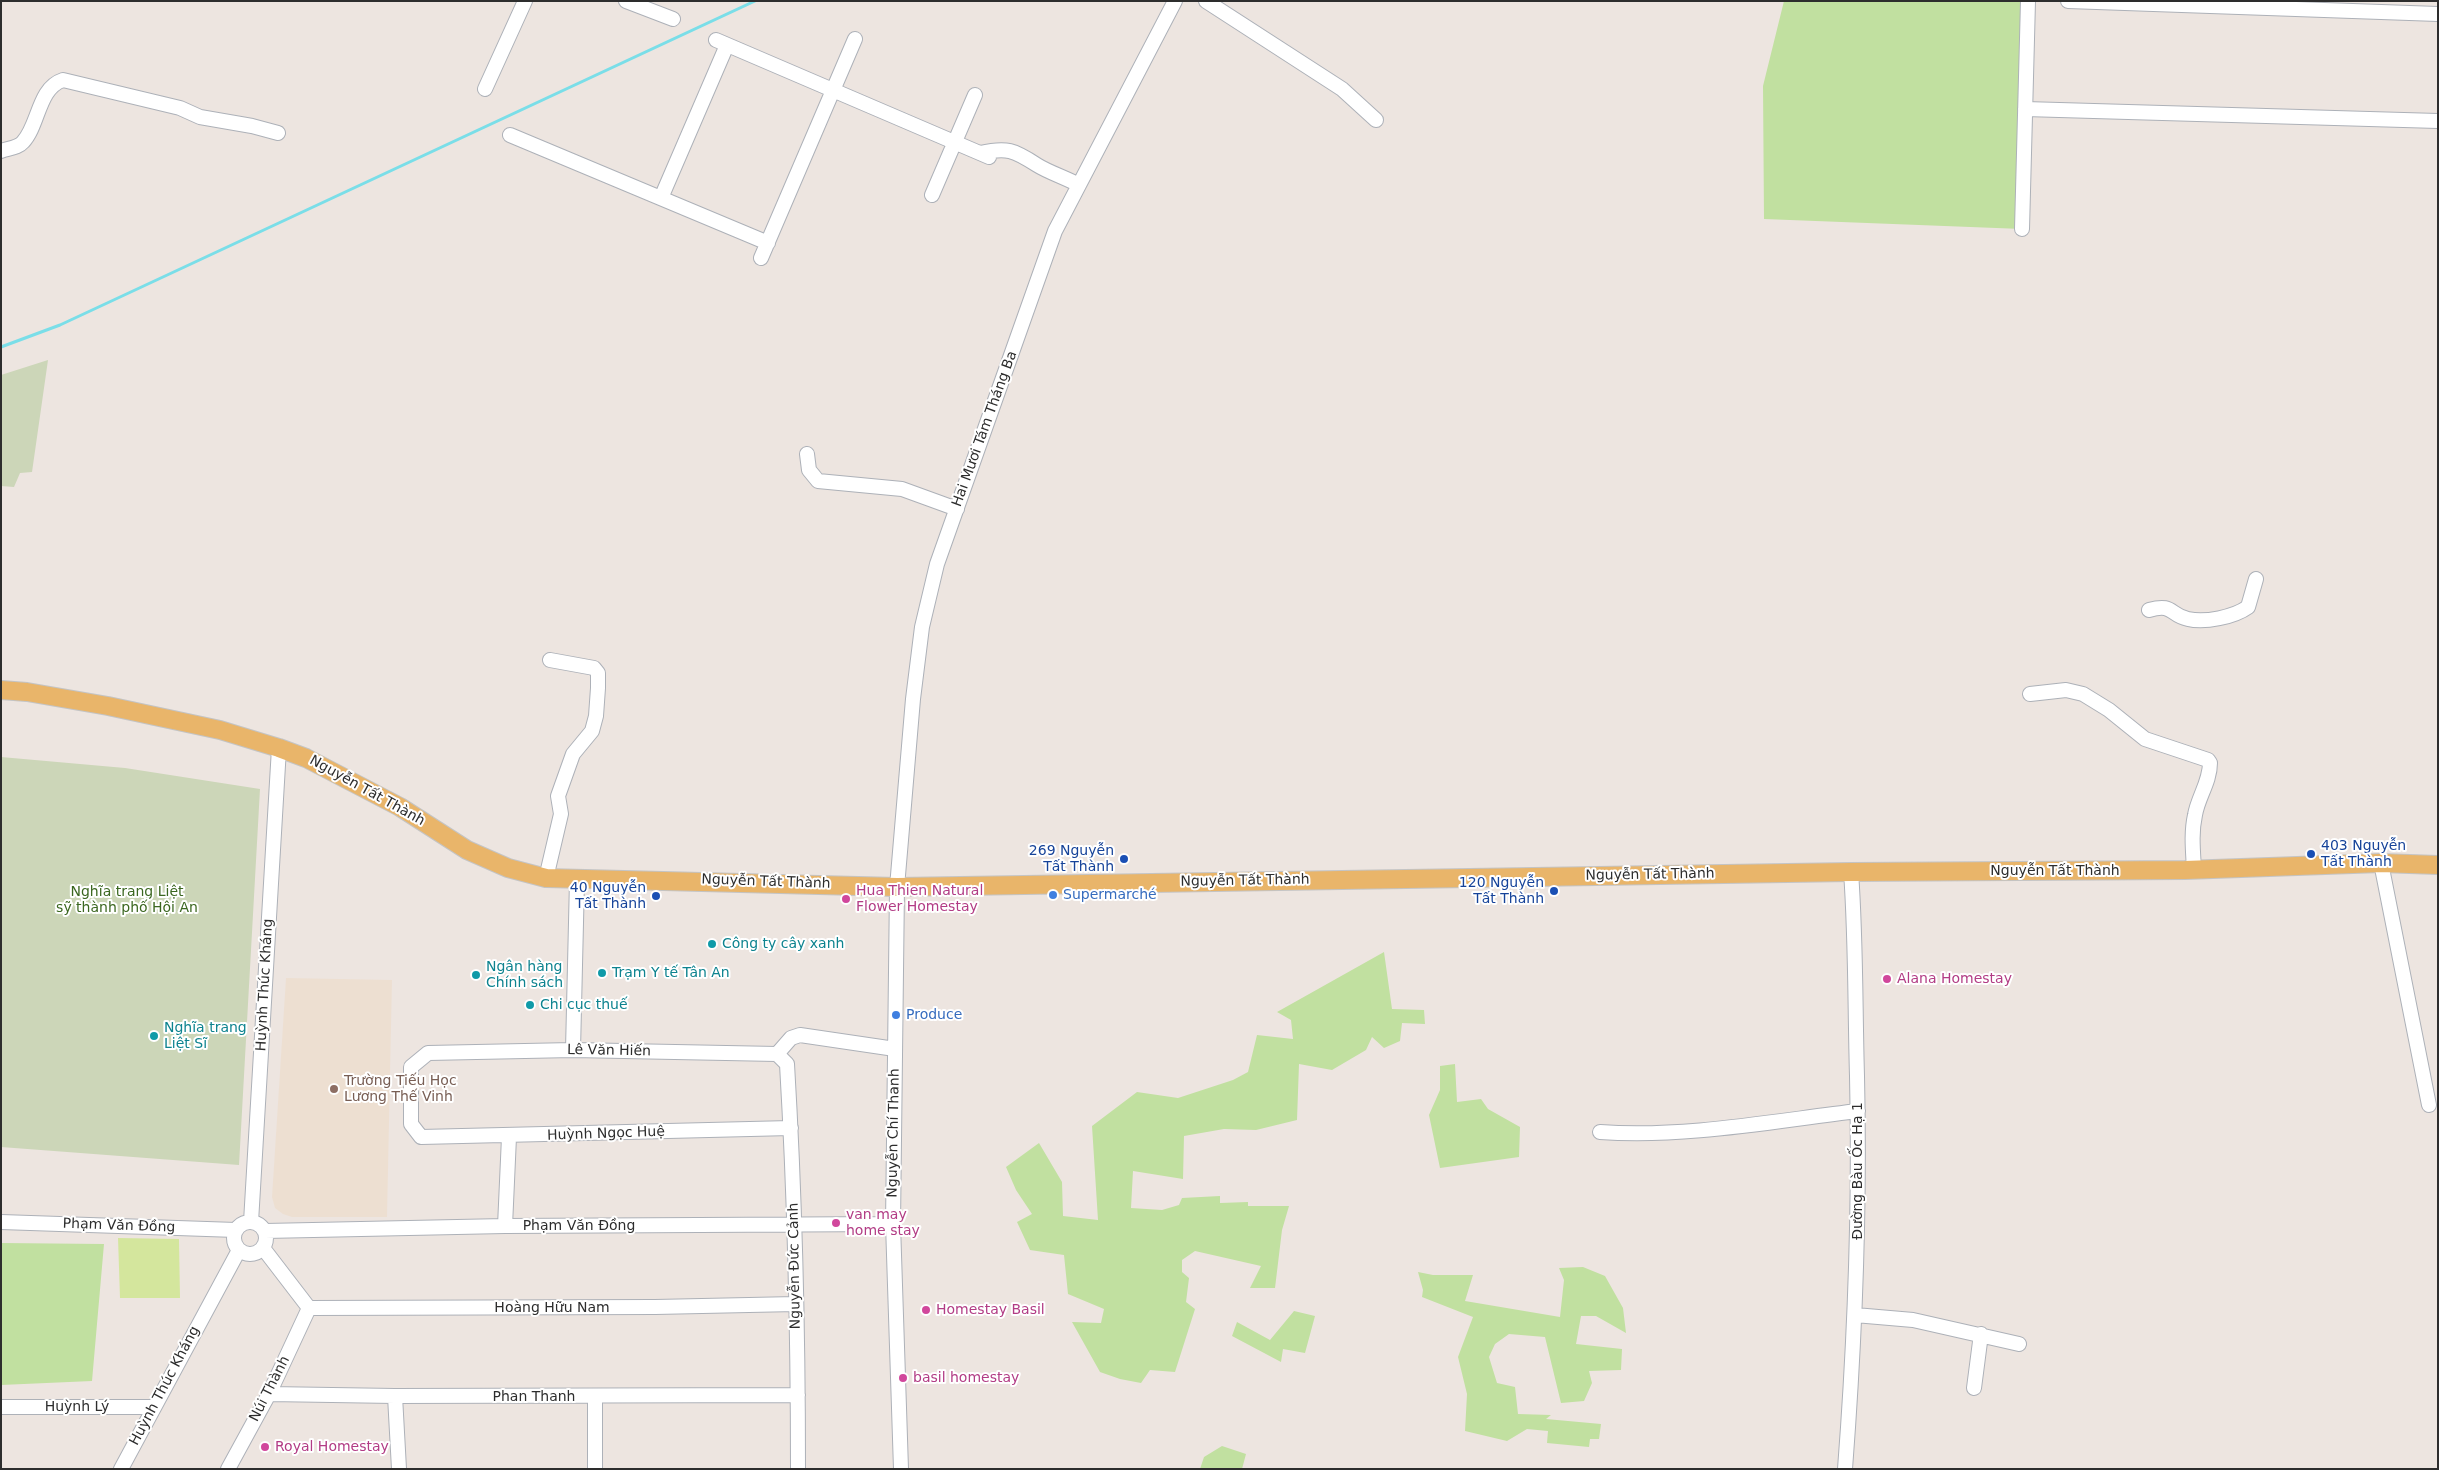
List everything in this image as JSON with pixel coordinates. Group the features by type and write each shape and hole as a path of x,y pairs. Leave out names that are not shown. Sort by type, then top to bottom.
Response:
{"main road":[{"name":"Nguyễn Tất Thành","path":"1,690 27,692 108,706 220,730 279,748 306,758 400,807 467,850 508,868 546,878 897,886 1850,872 2194,870 2381,863 2438,865"}],"street":[{"path":"485,88 525,1"},
{"path":"626,1 673,18"},
{"name":"Hai Mươi Tám Tháng Ba","path":"897,886 913,698 922,627 937,564 1055,231 1175,1"},
{"path":"1206,1 1342,89 1376,120"},
{"path":"2022,229 2028,1"},
{"path":"2068,1 2438,14"},
{"path":"761,258 855,39"},
{"path":"661,198 722,43 984,156 1003,149 1013,152 1029,157 1038,165 1079,185"},
{"path":"1,151 16,147 23,142 38,110 54,84 63,80 180,108 200,117 252,126 278,133"},
{"path":"932,195 975,94"},
{"path":"2025,109 2438,121"},
{"path":"510,134 768,243"},
{"path":"807,454 809,470 818,481 902,489 957,509"},
{"path":"2149,610 2165,607 2190,619 2218,618 2248,607 2256,579"},
{"path":"546,878 562,814 558,796 573,754 592,731 598,698 598,673 594,668 550,660"},
{"path":"2030,694 2066,690 2076,691 2100,704 2145,739 2208,760 2210,765 2208,778 2197,808 2193,828 2194,870"},
{"name":"Huỳnh Thúc Kháng","path":"251,1222 279,748"},
{"path":"2381,863 2429,1105"},
{"name":"Đường Bàu Ốc Hạ 1","path":"1846,1469 1853,1380 1858,1111 1857,1002 1850,872"},
{"path":"573,1050 577,880"},
{"name":"Nguyễn Chí Thanh","path":"897,886 893,1224 901,1469"},
{"path":"777,1054 791,1038 800,1035 895,1049"},
{"name":"Lê Văn Hiến","path":"421,1137 411,1124 411,1067 428,1053 573,1050 777,1054"},
{"name":"Nguyễn Đức Cảnh","path":"777,1054 787,1064 791,1128 795,1224 798,1469"},
{"path":"1600,1132 1672,1133 1858,1111"},
{"name":"Huỳnh Ngọc Huệ","path":"421,1137 509,1137 791,1128"},
{"path":"505,1226 509,1137"},
{"name":"Phạm Văn Đồng","path":"1,1222 236,1230"},
{"path":"251,1222 257,1223 265,1232 266,1238 263,1248 250,1254 239,1250 235,1243 236,1230 240,1225 251,1222"},
{"name":"Phạm Văn Đồng","path":"265,1232 505,1226 893,1224"},
{"path":"263,1248 309,1308"},
{"name":"Huỳnh Thúc Kháng","path":"120,1469 239,1250"},
{"name":"Hoàng Hữu Nam","path":"309,1308 655,1307 796,1304"},
{"name":"Núi Thành","path":"228,1469 269,1394 309,1308"},
{"path":"1855,1315 1913,1320 2019,1344"},
{"path":"1974,1388 1981,1334"},
{"name":"Phan Thanh","path":"269,1394 595,1397 798,1395"},
{"path":"395,1396 400,1469"},
{"path":"595,1397 595,1469"},
{"name":"Huỳnh Lý","path":"1,1407 153,1407"}],"shaded area":[{"name":"Trường Tiếu Học Lương Thế Vinh","path":"286,978 392,980 387,1217 292,1217 283,1214 275,1208 272,1197"}],"green space":[{"path":"1784,1 2028,1 2022,229 1764,219 1763,86"},
{"path":"48,360 32,472 20,473 14,487 1,486 1,375"},
{"name":"Nghĩa trang Liệt sỹ thành phố Hội An","path":"1,757 125,768 260,789 239,1165 1,1147"},
{"path":"1384,952 1392,1009 1424,1010 1425,1024 1402,1023 1400,1041 1384,1048 1372,1037 1366,1050 1332,1070 1299,1064 1297,1120 1256,1130 1224,1129 1184,1136 1183,1179 1133,1171 1131,1208 1162,1210 1179,1205 1182,1198 1220,1196 1220,1203 1248,1202 1248,1206 1289,1206 1282,1230 1275,1288 1250,1288 1261,1266 1195,1251 1182,1260 1182,1272 1189,1278 1186,1302 1195,1309 1175,1372 1150,1370 1141,1383 1120,1379 1100,1372 1072,1322 1101,1323 1104,1309 1068,1294 1064,1255 1030,1250 1017,1222 1032,1214 1016,1190 1006,1167 1039,1143 1062,1182 1063,1216 1098,1220 1092,1126 1137,1092 1178,1098 1233,1080 1248,1072 1257,1035 1293,1039 1291,1020 1277,1012"},
{"path":"1455,1064 1457,1102 1481,1099 1488,1109 1520,1127 1519,1157 1440,1168 1429,1115 1440,1090 1440,1066"},
{"path":"118,1238 179,1239 180,1298 120,1298"},
{"path":"1,1243 104,1244 92,1381 1,1385"},
{"path":"1583,1267 1605,1276 1623,1308 1626,1333 1596,1316 1581,1316 1576,1344 1622,1349 1621,1370 1589,1371 1592,1383 1584,1401 1561,1403 1545,1337 1509,1334 1495,1344 1489,1357 1497,1383 1515,1387 1518,1414 1551,1415 1546,1419 1601,1424 1599,1439 1590,1439 1589,1447 1547,1443 1548,1431 1527,1429 1507,1441 1465,1431 1467,1394 1458,1357 1473,1317 1422,1297 1423,1290 1418,1272 1433,1275 1473,1275 1465,1301 1560,1317 1564,1280 1559,1268"},
{"path":"1294,1311 1315,1316 1305,1353 1283,1349 1281,1362 1232,1336 1237,1322 1270,1340"},
{"path":"1222,1446 1246,1454 1242,1469 1200,1469 1204,1457"}],"waterway":[{"path":"1,347 60,325 755,1"}],"place":[{"name":"403 Nguyễn Tất Thành","path":"2311,854"},
{"name":"269 Nguyễn Tất Thành","path":"1124,859"},
{"name":"120 Nguyễn Tất Thành","path":"1554,891"},
{"name":"Supermarché","path":"1053,895"},
{"name":"40 Nguyễn Tất Thành","path":"656,896"},
{"name":"Hua Thien Natural Flower Homestay","path":"846,899"},
{"name":"Công ty cây xanh","path":"712,944"},
{"name":"Trạm Y tế Tân An","path":"602,973"},
{"name":"Ngân hàng Chính sách","path":"476,975"},
{"name":"Alana Homestay","path":"1887,979"},
{"name":"Chi cục thuế","path":"530,1005"},
{"name":"Produce","path":"896,1015"},
{"name":"Nghĩa trang Liệt Sĩ","path":"154,1036"},
{"name":"Trường Tiếu Học Lương Thế Vinh","path":"334,1089"},
{"name":"van may home stay","path":"836,1223"},
{"name":"Homestay Basil","path":"926,1310"},
{"name":"basil homestay","path":"903,1378"},
{"name":"Royal Homestay","path":"265,1447"}]}
